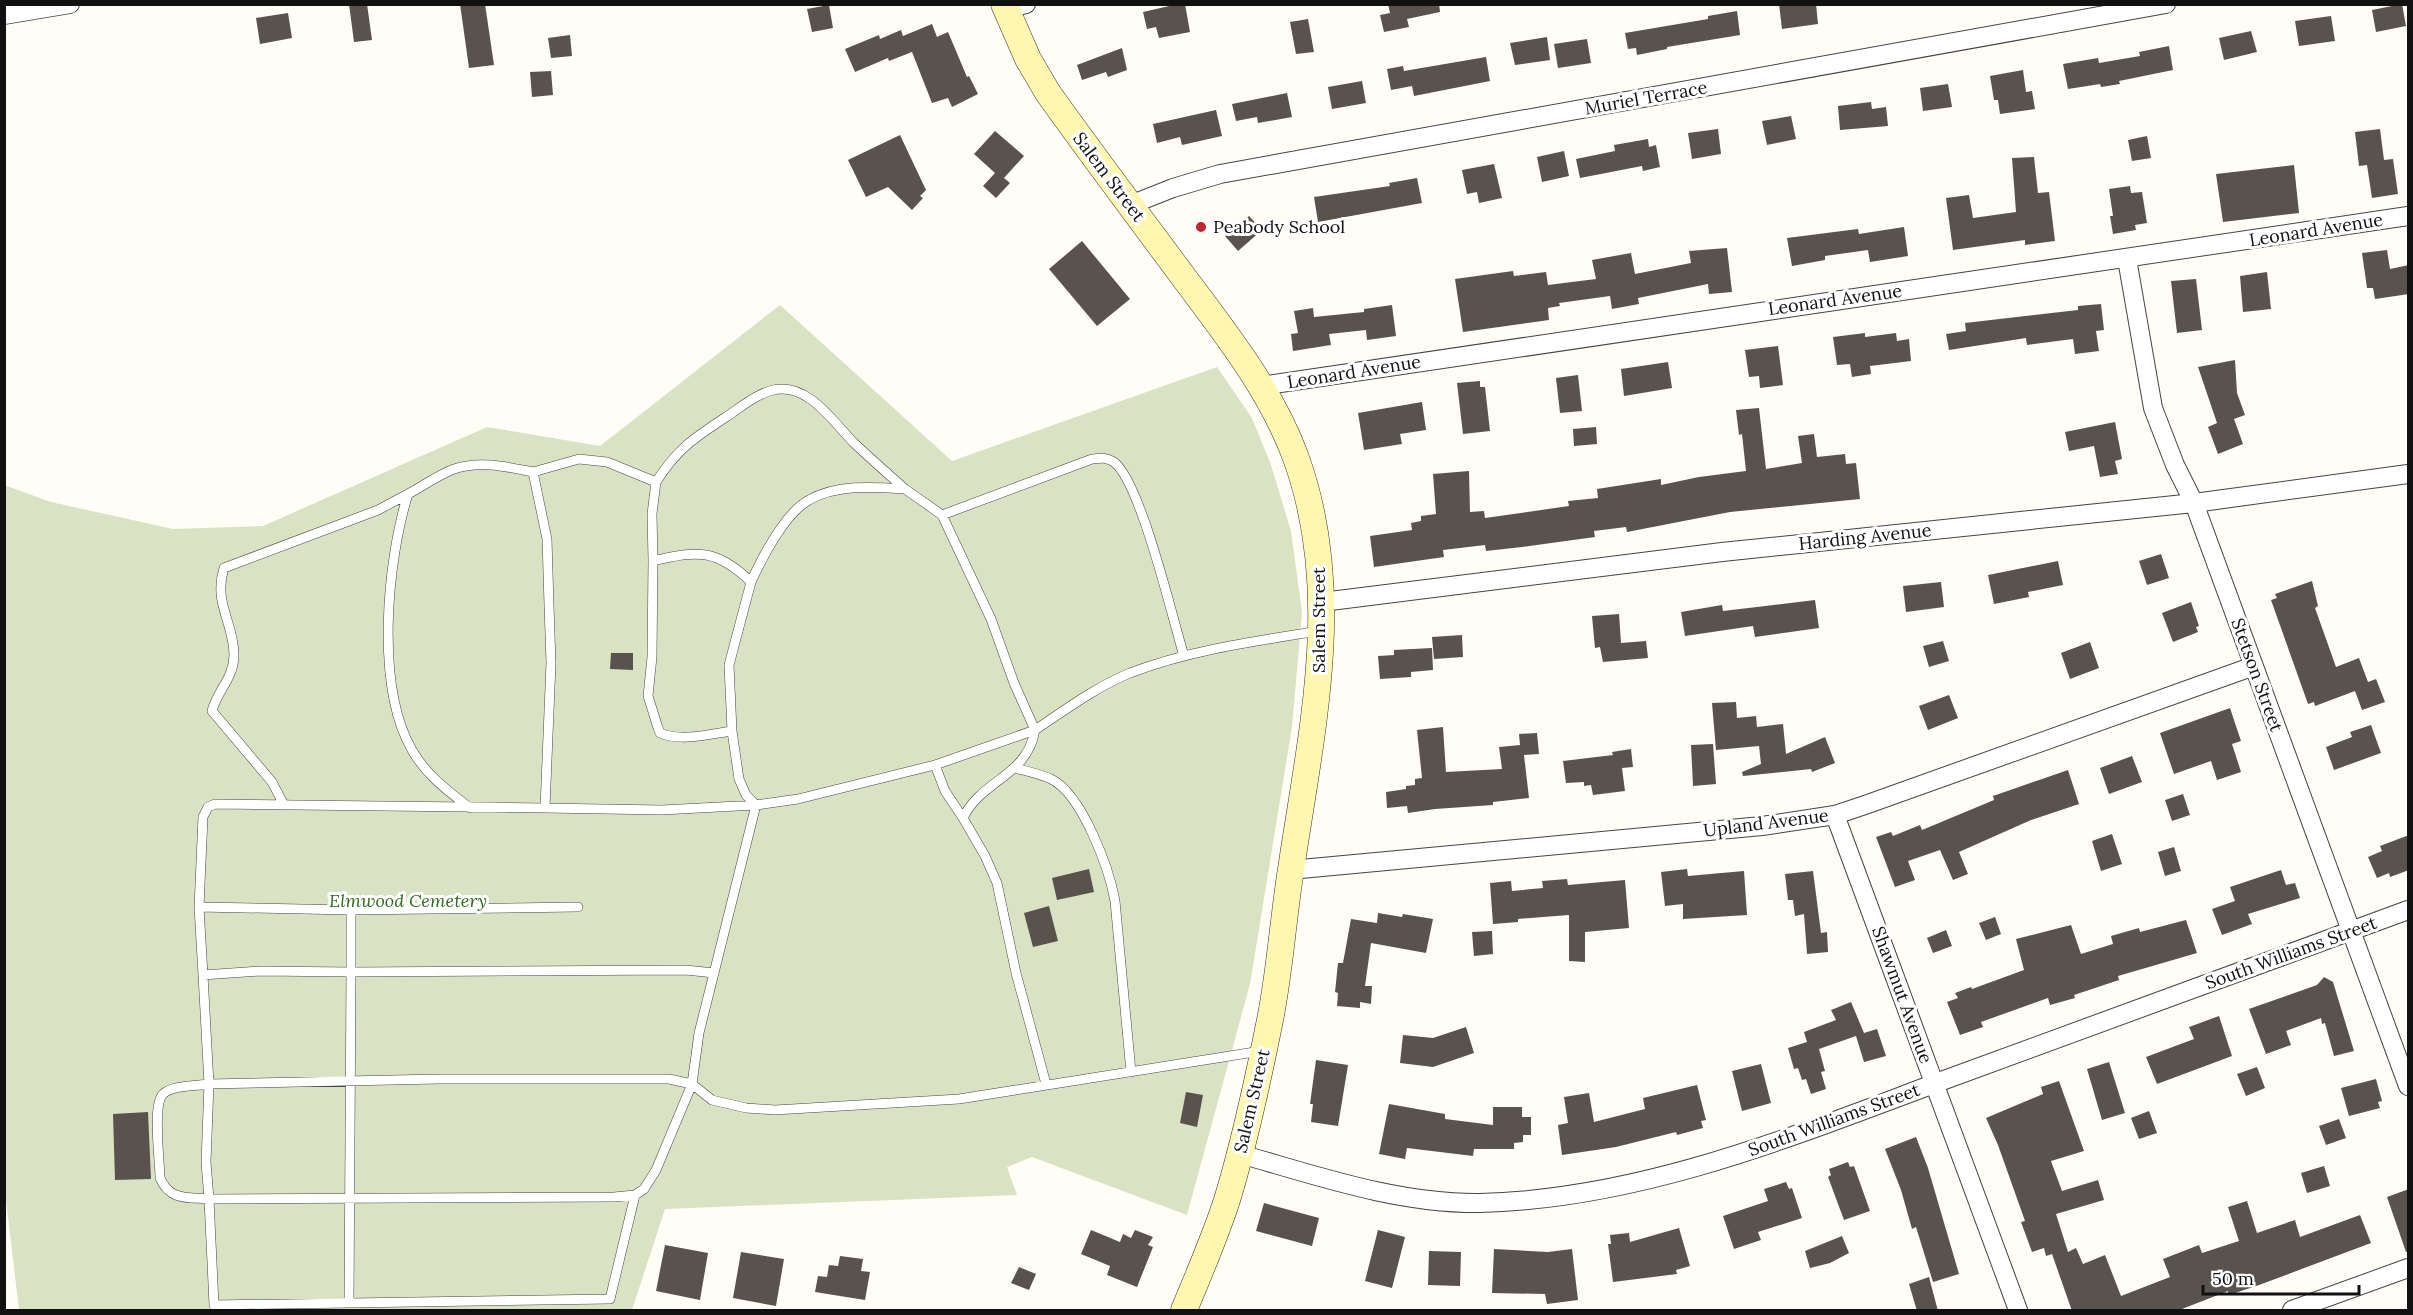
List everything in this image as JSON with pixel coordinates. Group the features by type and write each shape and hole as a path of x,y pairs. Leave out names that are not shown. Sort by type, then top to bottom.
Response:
{"main road":[{"name":"Salem Street","path":"1012,6 1028,59 1048,93 1239,352 1261,386 1295,455 1307,491 1316,533 1322,602 1317,701 1290,870 1270,1018 1240,1154 1226,1203 1184,1311"}],"street":[{"path":"4,15 70,4"},
{"name":"Muriel Terrace","path":"1130,205 1173,188 1220,174 2166,4"},
{"name":"Leonard Avenue","path":"1261,386 1578,337 2127,259 2409,216"},
{"name":"Stetson Street","path":"2127,259 2153,408 2175,465 2194,503 2409,1086"},
{"name":"Harding Avenue","path":"1322,602 1722,552 2194,503 2409,474"},
{"name":"Upland Avenue","path":"1290,870 1762,826 1835,815 2254,666"},
{"name":"Shawmut Avenue","path":"1835,815 2018,1311"},
{"name":"South Williams Street","path":"1240,1154 1355,1187 1418,1198 1478,1203 1603,1191 1726,1159 2409,910"},
{"path":"2292,1311 2409,1268"}],"lane":[{"path":"732,731 681,737 667,736 660,733 648,696 652,657 652,514 656,482 681,448 697,435 740,406 773,390 786,390 801,393 818,405 905,489 942,515 991,619 1014,683 1035,730 1033,744 1027,756 975,798 963,818"},
{"path":"942,515 1092,459 1105,458 1112,461 1123,473 1134,492 1184,656"},
{"path":"285,805 272,782 212,711 214,701 231,675 234,657 232,635 222,605 220,579 224,568 378,510 454,469 471,465 485,464 533,472 579,459 607,462 656,482"},
{"path":"533,472 547,539 549,583 551,663 545,808"},
{"path":"756,805 746,795 740,778 732,731 729,665 751,582 770,545 806,501 828,492 855,488 905,489"},
{"path":"408,494 393,558 388,654 392,689 399,721 412,750 442,787 470,808"},
{"path":"653,561 681,554 706,554 720,558 736,568 751,582"},
{"path":"635,1195 610,1299 214,1305 206,1162 209,1084 199,907 200,840 203,817 208,807 215,804 662,810 756,805 798,799 935,765 1035,730 1129,674 1184,656 1322,631"},
{"path":"935,765 945,791 985,856 997,883 1016,973 1046,1083"},
{"path":"1015,768 1052,779 1063,789 1095,837 1110,875 1115,901 1131,1072"},
{"path":"756,805 699,1033 692,1084 656,1170 644,1189 635,1195 614,1197 209,1199 176,1196 165,1189 160,1178 157,1106 162,1094 173,1089 209,1084 669,1079 692,1084 712,1100 746,1108 775,1110 959,1099 1046,1083 1263,1051"},
{"path":"199,907 351,910 578,908"},
{"path":"349,1303 352,1081 351,910"},
{"path":"203,975 260,971 686,970 714,973"}],"green space":[{"name":"Elmwood Cemetery","path":"780,305 952,461 1217,367 1252,418 1271,465 1291,531 1302,612 1292,727 1250,984 1187,1215 1032,1157 1007,1167 1017,1195 665,1209 632,1310 19,1310 4,1183 4,485 51,502 173,529 263,526 487,427 600,446"}],"building":[{"path":"349,4 367,4 372,40 354,42"},
{"path":"460,4 485,4 494,65 469,68"},
{"path":"1185,4 1190,32 1159,38 1156,27 1147,29 1143,12"},
{"path":"1388,4 1439,4 1440,12 1407,19 1409,27 1384,32 1380,15 1390,13"},
{"path":"1779,4 1816,4 1818,24 1782,29"},
{"path":"2402,4 2406,26 2376,32 2372,10"},
{"path":"829,5 833,28 812,32 807,9"},
{"path":"1737,11 1740,35 1667,47 1667,49 1637,55 1636,48 1628,49 1625,33 1708,19 1708,16"},
{"path":"288,13 292,38 260,44 256,18"},
{"path":"2331,16 2335,41 2299,46 2295,21"},
{"path":"1308,19 1314,52 1296,54 1290,22"},
{"path":"932,24 937,37 948,32 967,77 969,76 978,94 952,107 948,98 932,103 912,52 889,61 888,58 855,72 845,49 879,35 880,39 901,30 903,36"},
{"path":"2251,31 2257,52 2224,60 2219,38"},
{"path":"570,35 572,56 551,58 548,38"},
{"path":"1547,37 1550,60 1515,65 1510,43"},
{"path":"1587,39 1591,63 1558,68 1554,44"},
{"path":"2169,46 2173,70 2119,81 2120,84 2101,87 2100,84 2068,89 2063,64 2098,58 2099,63 2140,56 2139,52"},
{"path":"1122,48 1127,70 1108,77 1106,72 1082,80 1077,65"},
{"path":"1486,57 1490,81 1414,96 1412,86 1391,90 1387,69 1403,66 1404,71"},
{"path":"2023,70 2026,92 2032,91 2035,109 2000,114 1998,100 1994,100 1990,76"},
{"path":"551,71 553,95 532,97 530,72"},
{"path":"1362,81 1366,103 1332,109 1328,87"},
{"path":"1948,84 1952,107 1923,111 1920,88"},
{"path":"1287,93 1292,117 1258,123 1257,117 1236,121 1232,104"},
{"path":"1871,102 1872,109 1886,107 1888,126 1840,130 1838,106"},
{"path":"1216,110 1222,136 1182,145 1180,137 1157,143 1153,124"},
{"path":"1791,116 1796,139 1767,145 1762,121"},
{"path":"1718,129 1721,154 1692,159 1688,133"},
{"path":"2380,129 2384,160 2393,159 2398,194 2372,198 2367,165 2359,166 2355,132"},
{"path":"995,131 1024,156 1004,178 1010,183 996,198 983,186 995,173 974,154"},
{"path":"900,135 926,190 920,196 923,198 912,210 888,187 866,197 848,160"},
{"path":"2147,136 2151,158 2132,161 2128,140"},
{"path":"1648,139 1649,147 1656,145 1660,167 1643,171 1642,166 1580,178 1576,159 1615,151 1614,145"},
{"path":"1564,151 1569,176 1542,182 1537,157"},
{"path":"2034,157 2038,193 2049,192 2055,241 2025,245 2025,240 1953,250 1946,198 1969,195 1973,218 2016,212 2012,158"},
{"path":"1494,164 1502,198 1479,203 1477,192 1467,194 1462,170"},
{"path":"2294,165 2299,213 2223,222 2216,174"},
{"path":"1417,178 1422,203 1318,222 1314,197 1390,186 1389,183"},
{"path":"2130,186 2131,193 2142,192 2147,223 2135,225 2136,230 2113,234 2109,189"},
{"path":"1249,216 1262,230 1238,251 1225,236"},
{"path":"1904,227 1908,256 1870,262 1868,250 1825,256 1825,260 1792,266 1787,238 1858,229 1859,234"},
{"path":"1082,241 1130,299 1097,326 1049,269"},
{"path":"1727,248 1732,292 1709,294 1708,284 1638,298 1639,304 1612,309 1610,296 1559,303 1560,306 1548,308 1549,320 1463,332 1455,279 1513,271 1514,276 1546,272 1548,285 1596,279 1592,260 1631,253 1635,274 1691,263 1689,251"},
{"path":"2387,250 2390,269 2409,265 2409,294 2375,299 2373,288 2367,288 2362,253"},
{"path":"2267,272 2271,309 2243,312 2240,276"},
{"path":"2196,279 2202,330 2177,333 2171,281"},
{"path":"2101,304 2104,330 2096,331 2099,351 2075,354 2073,339 2027,345 2026,338 1949,350 1946,334 1966,331 1965,323 2078,310 2078,306"},
{"path":"1392,305 1396,336 1367,340 1366,330 1329,334 1331,345 1293,351 1291,334 1298,333 1294,311 1313,308 1314,317 1364,312 1364,309"},
{"path":"1865,333 1865,337 1896,333 1897,341 1909,339 1911,361 1870,366 1871,374 1852,377 1850,364 1837,365 1833,337"},
{"path":"1778,346 1783,385 1760,388 1759,376 1749,377 1745,350"},
{"path":"2235,360 2237,393 2245,415 2234,419 2243,444 2218,454 2208,427 2217,423 2198,367"},
{"path":"1668,362 1672,388 1624,396 1621,369"},
{"path":"1578,375 1582,411 1560,413 1556,378"},
{"path":"1480,381 1480,387 1485,387 1490,431 1463,434 1457,383"},
{"path":"1422,402 1426,430 1400,434 1402,444 1364,450 1358,413"},
{"path":"1759,408 1766,469 1802,463 1798,436 1814,434 1817,457 1845,454 1846,464 1856,463 1860,499 1730,512 1627,532 1626,527 1594,531 1595,537 1522,547 1486,551 1485,545 1443,550 1444,557 1374,567 1370,536 1412,530 1411,523 1421,521 1421,516 1436,514 1433,474 1469,471 1470,512 1484,511 1485,518 1569,506 1568,501 1598,498 1597,489 1661,479 1661,485 1746,471 1742,434 1739,435 1736,410"},
{"path":"2115,422 2122,459 2115,461 2118,474 2100,477 2094,446 2069,451 2065,432"},
{"path":"1596,427 1597,444 1574,446 1573,429"},
{"path":"2161,554 2169,578 2147,585 2139,561"},
{"path":"2058,561 2063,585 2028,592 2029,597 1994,604 1988,575"},
{"path":"2312,581 2318,606 2315,608 2336,667 2359,658 2368,682 2376,679 2385,702 2362,710 2355,691 2315,706 2314,702 2308,704 2271,600 2277,598 2275,594"},
{"path":"1941,582 1944,607 1906,612 1903,586"},
{"path":"1815,600 1819,628 1755,637 1753,626 1685,636 1681,612 1722,605 1723,611"},
{"path":"2191,602 2199,626 2196,627 2198,632 2173,642 2162,613"},
{"path":"1619,614 1621,643 1646,641 1648,658 1603,662 1600,647 1595,648 1592,616"},
{"path":"1462,635 1463,657 1434,659 1432,637"},
{"path":"1943,641 1949,661 1929,667 1923,646"},
{"path":"2090,642 2099,668 2070,679 2061,653"},
{"path":"1432,648 1433,670 1411,672 1411,677 1380,679 1378,656 1394,655 1394,650"},
{"path":"611,653 633,653 633,670 610,669"},
{"path":"1949,695 1958,718 1928,730 1919,706"},
{"path":"1736,702 1737,718 1756,716 1757,727 1783,724 1786,754 1825,737 1835,763 1812,772 1811,769 1743,776 1742,772 1761,764 1759,746 1716,750 1712,703"},
{"path":"2230,708 2241,741 2232,744 2241,772 2217,780 2211,761 2174,774 2160,733"},
{"path":"2371,725 2381,753 2334,770 2326,747 2352,737 2350,732"},
{"path":"1443,727 1446,772 1502,769 1499,747 1520,745 1519,734 1537,733 1539,754 1524,755 1529,798 1493,802 1493,805 1408,813 1407,806 1387,808 1386,792 1406,789 1406,786 1415,785 1415,779 1422,778 1417,730"},
{"path":"1713,744 1716,784 1693,786 1691,745"},
{"path":"1631,749 1633,767 1622,768 1625,791 1593,795 1591,785 1584,786 1584,782 1566,783 1563,761 1613,755 1612,752"},
{"path":"2132,756 2142,782 2109,794 2100,768"},
{"path":"2068,770 2079,804 2031,820 1959,852 1968,874 1953,880 1940,850 1908,861 1915,880 1895,887 1876,837 1891,832 1893,836 1920,825 1922,830 1994,800 1993,796"},
{"path":"2183,794 2190,815 2172,821 2165,800"},
{"path":"2112,834 2122,864 2101,871 2092,841"},
{"path":"2409,835 2409,870 2390,877 2389,873 2377,878 2368,857 2382,851 2380,846"},
{"path":"2174,847 2181,871 2165,876 2158,852"},
{"path":"1089,869 1094,892 1057,900 1052,878"},
{"path":"1687,869 1688,876 1744,871 1747,915 1683,919 1683,904 1665,906 1661,872"},
{"path":"2281,870 2286,885 2295,883 2300,898 2248,914 2252,924 2222,935 2212,909 2235,901 2230,887"},
{"path":"1813,871 1821,933 1827,932 1828,952 1807,954 1804,914 1795,916 1793,900 1788,900 1785,874"},
{"path":"1567,879 1568,885 1625,880 1629,928 1585,932 1585,962 1569,961 1569,915 1518,919 1518,922 1493,924 1490,883 1511,881 1512,891 1543,888 1542,881"},
{"path":"1049,906 1058,941 1033,947 1024,913"},
{"path":"1378,913 1433,919 1426,953 1371,943 1365,986 1372,986 1371,1004 1360,1002 1360,1008 1337,1006 1338,993 1335,992 1338,963 1343,963 1351,919 1377,923"},
{"path":"1995,917 2001,934 1986,940 1979,923"},
{"path":"2186,920 2197,953 2118,976 2119,980 2074,995 2075,998 2050,1005 2048,998 1981,1022 1983,1027 1960,1035 1947,1002 1958,998 1955,993 2024,970 2016,939 2071,925 2081,954 2113,944 2111,936 2139,928 2140,932"},
{"path":"1946,930 1952,946 1933,953 1927,938"},
{"path":"1492,931 1493,954 1474,956 1472,932"},
{"path":"2324,977 2333,982 2354,1051 2334,1056 2325,1023 2322,1024 2321,1018 2286,1031 2291,1045 2266,1054 2249,1009 2317,985"},
{"path":"1851,1002 1864,1033 1877,1029 1886,1056 1864,1062 1856,1036 1819,1049 1825,1071 1821,1072 1826,1089 1811,1094 1806,1079 1802,1080 1798,1068 1794,1069 1788,1048 1807,1042 1804,1032 1836,1020 1831,1010"},
{"path":"2219,1016 2232,1056 2157,1084 2146,1057 2194,1039 2189,1027"},
{"path":"1466,1027 1474,1053 1433,1067 1400,1063 1403,1035 1433,1038"},
{"path":"1316,1060 1348,1065 1338,1126 1311,1122 1313,1104 1310,1104"},
{"path":"2109,1062 2125,1113 2102,1120 2087,1069"},
{"path":"1761,1064 1771,1103 1742,1111 1732,1071"},
{"path":"2257,1067 2265,1088 2246,1096 2237,1074"},
{"path":"2376,1079 2382,1101 2378,1102 2380,1108 2349,1116 2341,1088"},
{"path":"2059,1081 2084,1151 2051,1161 2062,1191 2098,1180 2104,1200 2056,1214 2068,1252 2076,1248 2083,1264 2105,1255 2121,1296 2170,1277 2163,1259 2199,1245 2202,1253 2239,1241 2228,1207 2247,1201 2257,1233 2295,1220 2300,1237 2360,1215 2371,1243 2259,1285 2229,1295 2228,1291 2177,1311 2072,1311 2052,1254 2046,1256 2044,1248 2032,1252 2021,1222 2025,1221 1986,1118 2043,1094 2041,1087"},
{"path":"1697,1085 1706,1120 1701,1121 1703,1128 1677,1135 1676,1132 1616,1147 1562,1155 1558,1125 1568,1123 1564,1097 1589,1093 1594,1122 1645,1109 1643,1098"},
{"path":"1186,1092 1203,1095 1197,1127 1180,1123"},
{"path":"1389,1104 1445,1114 1445,1119 1493,1125 1493,1107 1522,1107 1522,1117 1531,1117 1531,1135 1523,1135 1523,1142 1514,1143 1514,1149 1474,1149 1473,1156 1407,1148 1405,1159 1379,1154"},
{"path":"2149,1111 2157,1133 2139,1139 2131,1118"},
{"path":"148,1112 151,1179 115,1180 113,1114"},
{"path":"2339,1119 2346,1138 2326,1145 2319,1126"},
{"path":"1916,1137 1928,1168 1959,1274 1933,1282 1916,1227 1912,1229 1901,1190 1885,1149"},
{"path":"1848,1162 1850,1167 1854,1166 1870,1211 1844,1220 1828,1177 1831,1175 1829,1169"},
{"path":"2324,1166 2330,1186 2307,1193 2301,1173"},
{"path":"1786,1182 1789,1189 1792,1188 1802,1218 1758,1232 1761,1240 1734,1249 1723,1216 1768,1201 1764,1189"},
{"path":"2409,1189 2409,1251 2406,1252 2387,1197"},
{"path":"1264,1203 1319,1218 1312,1246 1256,1231"},
{"path":"1679,1228 1690,1266 1676,1270 1677,1274 1613,1282 1608,1244 1611,1244 1610,1235 1629,1233 1630,1242"},
{"path":"1091,1230 1120,1242 1123,1234 1131,1238 1135,1230 1153,1237 1148,1245 1153,1247 1137,1287 1107,1275 1110,1266 1081,1254"},
{"path":"1378,1230 1405,1237 1392,1288 1365,1281"},
{"path":"1842,1236 1849,1253 1830,1263 1810,1268 1805,1251"},
{"path":"665,1245 708,1253 700,1300 656,1291"},
{"path":"1494,1249 1548,1252 1572,1249 1578,1300 1547,1304 1545,1294 1492,1293"},
{"path":"1429,1251 1461,1252 1460,1286 1428,1285"},
{"path":"741,1252 784,1259 776,1306 733,1298"},
{"path":"840,1256 863,1259 861,1271 870,1272 865,1300 815,1292 818,1276 827,1277 829,1265 838,1266"},
{"path":"1019,1267 1036,1274 1029,1290 1011,1283"},
{"path":"1929,1277 1938,1311 1917,1311 1909,1284"}],"place":[{"name":"Peabody School","path":"1201,227"}]}
